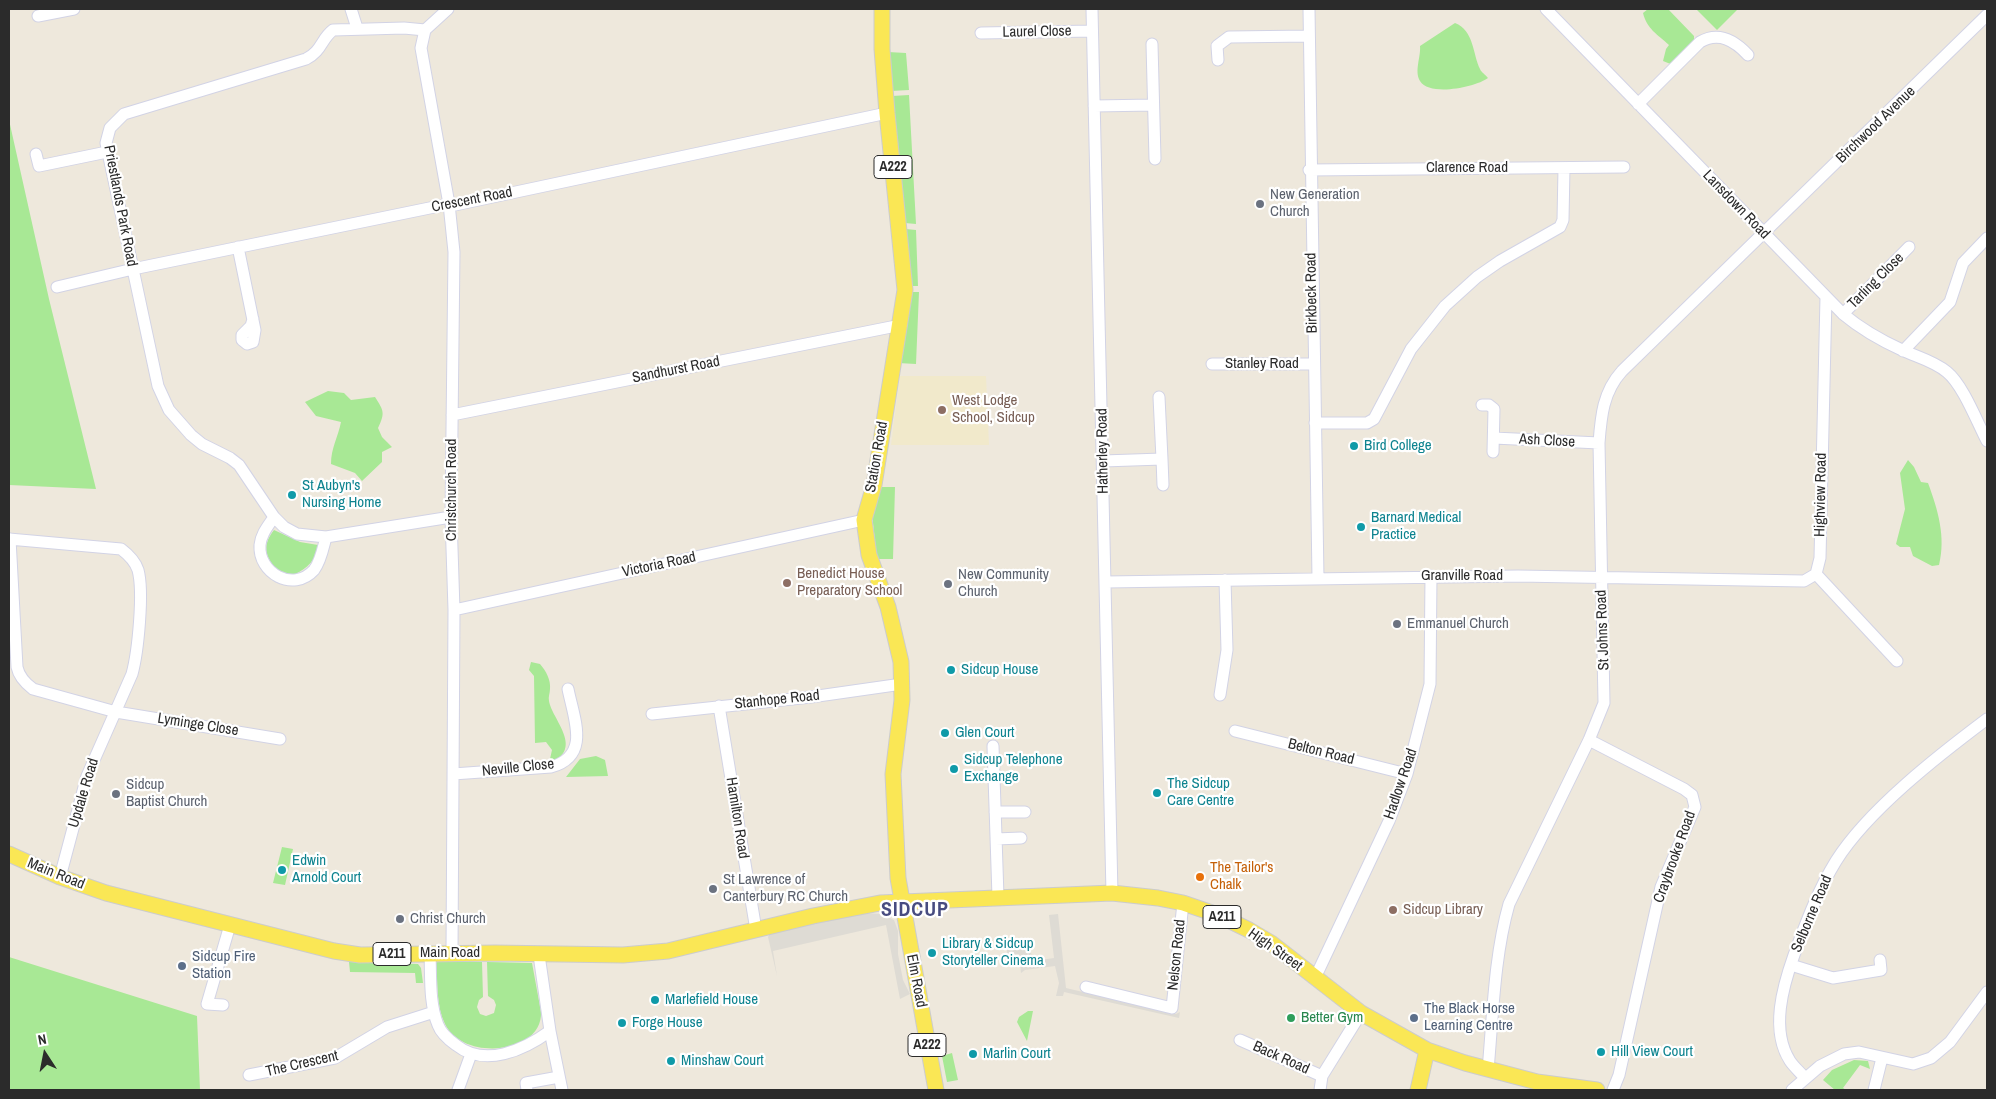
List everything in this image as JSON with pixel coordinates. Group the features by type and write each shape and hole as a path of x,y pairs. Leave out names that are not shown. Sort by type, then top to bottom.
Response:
{"main road":[{"name":"Station Road","path":"882,9 882,49 887,113 905,290 901,325 874,485 864,520 869,556 896,638 901,662 902,684 894,774 898,878 901,902"},
{"name":"Main Road","path":"9,854 60,877 106,893 230,925 360,955 452,953 623,956 656,953 813,916 880,903 901,902"},
{"name":"High Street","path":"901,902 1112,894 1183,903 1218,915 1271,943 1361,1013 1427,1050 1488,1070 1537,1082 1597,1090"},
{"name":"Elm Road","path":"901,902 936,1090"},
{"path":"1418,1090 1427,1050"}],"street":[{"path":"38,16 74,9"},
{"path":"351,9 357,28"},
{"path":"426,30 448,9"},
{"name":"Hatherley Road","path":"1092,9 1112,894"},
{"name":"Birkbeck Road","path":"1308,9 1309,170 1318,578"},
{"name":"Lansdown Road","path":"1546,9 1843,314 1863,331 1903,351 1933,363 1948,372 1958,386 1987,441"},
{"name":"Birchwood Avenue","path":"1764,234 1987,15"},
{"name":"Priestlands Park Road","path":"426,30 357,28 333,30 327,35 320,49 306,59 134,109 124,114 110,128 106,143 154,371 169,410 202,444 230,458 239,465 274,518 284,527 297,534 326,537 451,517"},
{"name":"Christchurch Road","path":"426,30 422,39 421,56 449,204 454,252 451,517 454,610 452,953"},
{"name":"Laurel Close","path":"981,33 1092,31"},
{"path":"1218,60 1218,46 1229,37 1309,36"},
{"path":"1638,104 1700,42 1708,37 1718,37 1736,42 1748,55"},
{"path":"1152,44 1155,158"},
{"path":"1094,106 1153,105"},
{"name":"Crescent Road","path":"57,287 133,269 449,204 455,205 887,113"},
{"path":"36,154 39,166 107,152"},
{"name":"Clarence Road","path":"1309,170 1624,167"},
{"path":"1314,424 1367,423 1374,419 1412,349 1445,306 1477,277 1500,261 1560,227 1563,220 1564,168"},
{"name":"St Johns Road","path":"1488,1070 1503,927 1510,904 1589,740 1604,703 1599,443 1604,404 1613,381 1764,234"},
{"path":"1903,351 1950,302 1963,264 1987,238"},
{"path":"238,247 253,320"},
{"name":"Tarling Close","path":"1843,314 1909,248"},
{"name":"Highview Road","path":"1816,574 1820,558 1826,297"},
{"name":"Sandhurst Road","path":"452,415 901,325"},
{"name":"Stanley Road","path":"1212,364 1313,364"},
{"path":"1159,397 1164,484"},
{"path":"1482,405 1494,409 1493,452"},
{"name":"Ash Close","path":"1494,438 1599,443"},
{"path":"1103,461 1162,459"},
{"path":"274,518 265,530 260,543 264,564 273,576 286,580 307,575 314,570 322,556 326,537"},
{"name":"Victoria Road","path":"454,610 864,520"},
{"name":"Updale Road","path":"9,539 113,547 121,550 134,560 140,578 138,647 132,674 87,776 60,877"},
{"name":"Lyminge Close","path":"9,539 16,659 21,678 33,689 116,712 280,739"},
{"path":"1816,574 1897,661"},
{"name":"Granville Road","path":"1106,582 1430,576 1601,576 1804,581 1816,574"},
{"name":"Hadlow Road","path":"1315,978 1381,840 1407,774 1430,684 1430,576"},
{"path":"1220,695 1227,650 1225,580"},
{"name":"Stanhope Road","path":"652,714 811,697 902,684"},
{"name":"Neville Close","path":"453,774 551,767 562,764 572,756 576,746 577,734 568,689"},
{"name":"Hamilton Road","path":"718,706 756,930"},
{"name":"Selborne Road","path":"1805,1078 1790,1061 1783,1045 1780,1020 1791,966 1821,887 1837,860 1870,820 1924,770 1987,719"},
{"name":"Belton Road","path":"1235,731 1407,774"},
{"name":"Craybrooke Road","path":"1589,740 1684,789 1692,796 1695,807 1661,887 1619,1075 1613,1090"},
{"path":"993,746 998,897"},
{"path":"995,812 1026,812"},
{"path":"996,839 1021,838"},
{"name":"Nelson Road","path":"1086,988 1172,1008 1183,903"},
{"path":"223,1005 208,1004 230,925"},
{"path":"430,954 434,1012 439,1028 448,1039 471,1054 488,1056 530,1046 550,1031"},
{"path":"539,955 550,1031 562,1090"},
{"path":"1791,966 1834,978 1881,970 1880,960"},
{"path":"1792,1090 1820,1066 1844,1054 1859,1052 1913,1064 1931,1058 1950,1042 1987,992"},
{"name":"The Crescent","path":"249,1075 335,1058 387,1027 434,1012"},
{"path":"1320,1090 1322,1076 1361,1013"},
{"name":"Back Road","path":"1240,1040 1322,1076"},
{"path":"458,1090 471,1054"},
{"path":"1874,1090 1882,1058"},
{"path":"527,1090 526,1083 559,1077"}],"shaded area":[{"name":"West Lodge School, Sidcup","path":"900,376 986,376 989,445 891,445"},
{"path":"863,913 882,914 894,920 898,931 898,954 903,980 910,994 900,999 886,925 773,951 777,976 768,937 770,933"},
{"path":"1058,914 1066,988 1176,1014 1180,1012 1179,1018 1064,992 1063,996 1056,996 1059,983 1055,966 1025,970 1021,973 1019,954 1007,955 1007,939 1028,939 1033,961 1054,958 1049,915"}],"green space":[{"path":"1648,9 1668,9 1694,36 1694,43 1673,65 1663,61 1669,45 1647,23 1643,13"},
{"path":"1696,9 1738,9 1717,30"},
{"path":"1455,23 1466,31 1480,69 1488,78 1474,85 1453,89 1433,89 1425,86 1418,77 1420,46"},
{"path":"888,52 906,53 909,90 891,91"},
{"path":"909,95 916,224 905,223 892,96"},
{"path":"9,120 49,299 96,489 9,485"},
{"path":"906,229 916,230 918,286 911,286"},
{"path":"911,292 919,292 916,364 898,363"},
{"path":"328,391 344,393 351,400 375,397 382,409 382,419 378,428 382,437 392,447 382,452 382,462 362,481 355,473 331,464 332,453 341,422 316,416 305,402"},
{"path":"1908,460 1914,467 1921,482 1928,483 1935,503 1942,544 1939,565 1932,566 1913,556 1910,547 1900,547 1896,544 1905,509 1900,473"},
{"path":"878,487 895,487 893,559 877,559 872,514"},
{"path":"274,530 300,542 318,545 316,555 310,563 294,575 279,574 268,558 267,542"},
{"path":"531,662 540,664 548,676 550,682 549,701 566,740 562,755 554,761 550,759 552,750 546,742 535,743 534,676 529,670"},
{"path":"596,756 605,760 608,776 566,777 580,759"},
{"path":"282,847 293,849 285,885 273,883"},
{"path":"9,957 197,1016 200,1090 9,1090"},
{"path":"439,961 482,962 483,997 479,1000 477,1007 480,1014 486,1016 494,1013 496,1005 494,1000 488,996 487,962 532,963 541,1012 538,1026 529,1037 516,1044 500,1048 484,1048 468,1044 454,1036 445,1024 440,1010 436,963"},
{"path":"349,962 418,964 421,968 423,983 416,983 415,973 350,972"},
{"path":"1028,1011 1033,1011 1027,1041 1017,1022 1019,1017"},
{"path":"952,1053 958,1080 947,1082 942,1056"},
{"path":"1854,1060 1868,1061 1870,1069 1860,1065 1843,1088 1846,1090 1835,1090 1823,1080 1832,1070"}],"place":[{"name":"New Generation Church","path":"1260,204"},
{"name":"West Lodge School, Sidcup","path":"942,410"},
{"name":"Bird College","path":"1354,446"},
{"name":"St Aubyn's Nursing Home","path":"292,495"},
{"name":"Barnard Medical Practice","path":"1361,527"},
{"name":"Benedict House Preparatory School","path":"787,583"},
{"name":"New Community Church","path":"948,584"},
{"name":"Emmanuel Church","path":"1397,624"},
{"name":"Sidcup House","path":"951,670"},
{"name":"Glen Court","path":"945,733"},
{"name":"Sidcup Telephone Exchange","path":"954,769"},
{"name":"The Sidcup Care Centre","path":"1157,793"},
{"name":"Sidcup Baptist Church","path":"116,794"},
{"name":"Edwin Arnold Court","path":"282,870"},
{"name":"The Tailor's Chalk","path":"1200,877"},
{"name":"St Lawrence of Canterbury RC Church","path":"713,889"},
{"name":"Sidcup Library","path":"1393,910"},
{"name":"Christ Church","path":"400,919"},
{"name":"Library & Sidcup Storyteller Cinema","path":"932,953"},
{"name":"Sidcup Fire Station","path":"182,966"},
{"name":"Marlefield House","path":"655,1000"},
{"name":"Better Gym","path":"1291,1018"},
{"name":"The Black Horse Learning Centre","path":"1414,1018"},
{"name":"Forge House","path":"622,1023"},
{"name":"Hill View Court","path":"1601,1052"},
{"name":"Marlin Court","path":"973,1054"},
{"name":"Minshaw Court","path":"671,1061"}],"district":[{"name":"SIDCUP","path":"915,911"}]}
